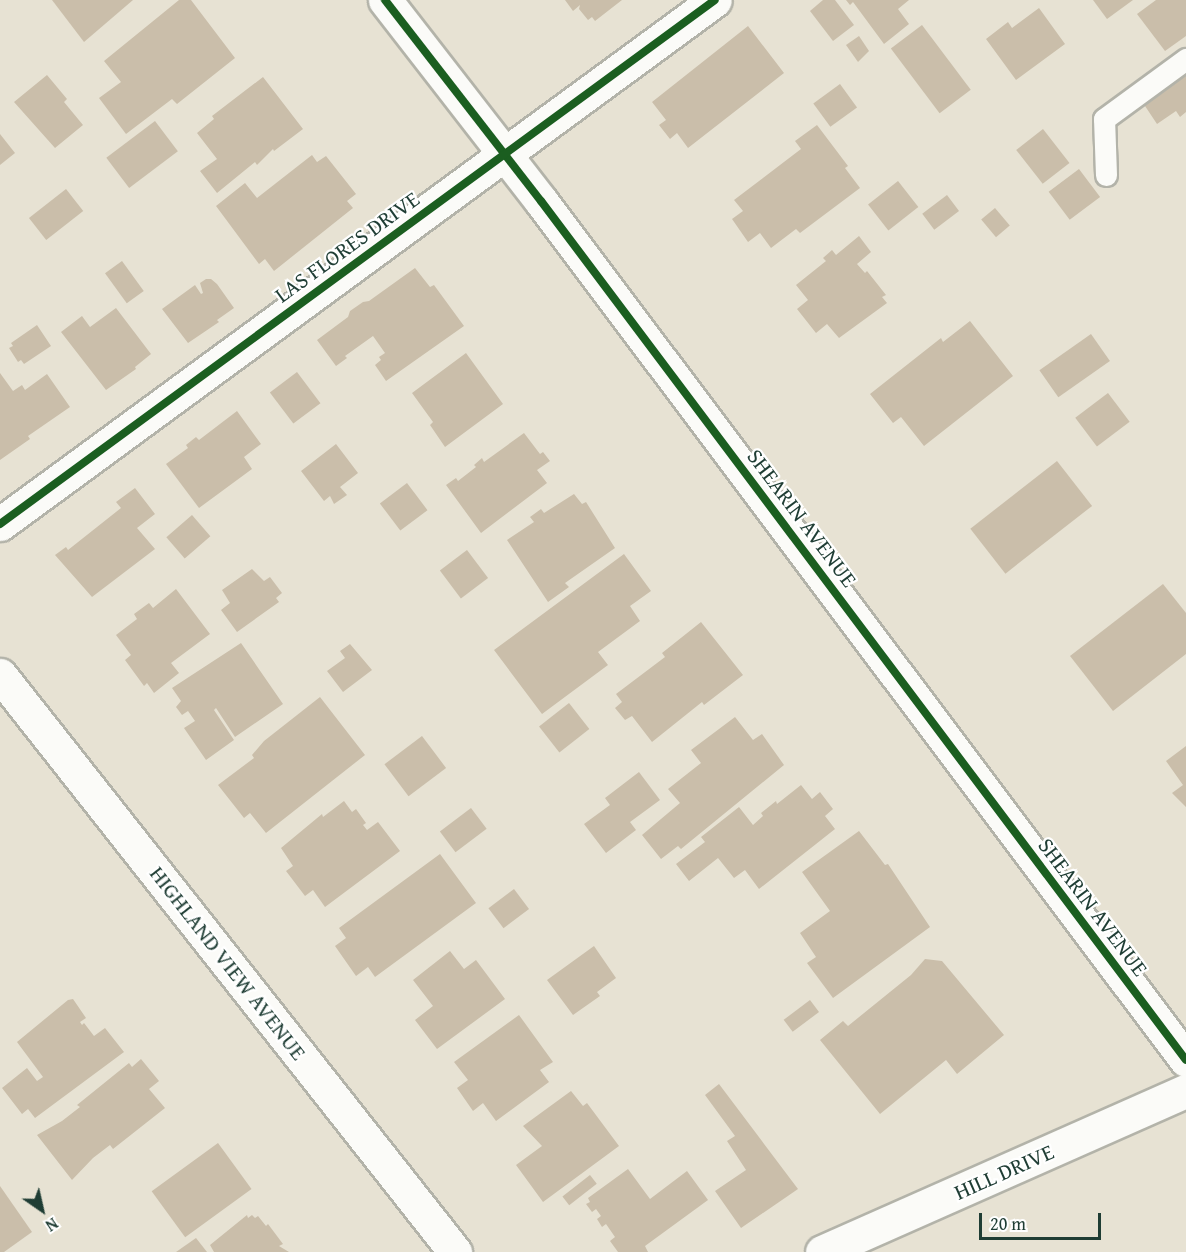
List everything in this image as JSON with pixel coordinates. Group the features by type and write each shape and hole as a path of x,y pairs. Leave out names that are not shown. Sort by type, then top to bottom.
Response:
{"street":[{"name":"SHEARIN AVENUE","path":"385,0 504,154 1186,1060"},
{"name":"LAS FLORES DRIVE","path":"0,524 715,0"},
{"name":"HIGHLAND VIEW AVENUE","path":"0,675 455,1252"},
{"name":"HILL DRIVE","path":"822,1252 867,1244 1186,1091"}],"lane":[{"path":"1106,175 1104,119 1186,59"}],"building":[{"path":"52,0 133,0 84,42"},
{"path":"179,0 191,0 235,58 177,104 172,99 126,134 99,98 121,82 104,61"},
{"path":"565,0 622,0 595,21 592,17 588,20 579,9 580,5 573,11"},
{"path":"823,0 835,0 854,25 833,41 810,11"},
{"path":"846,0 909,0 898,9 909,24 884,44 853,2 850,5"},
{"path":"1093,0 1133,0 1107,19"},
{"path":"1156,0 1186,0 1186,36 1165,51 1137,14"},
{"path":"1039,8 1065,44 1016,80 986,39 1008,22 1012,28"},
{"path":"922,25 971,90 940,113 891,48"},
{"path":"748,26 784,73 688,148 677,133 670,139 659,125 666,120 652,102"},
{"path":"859,36 869,51 858,62 846,45"},
{"path":"1186,69 1186,112 1180,117 1176,111 1157,124 1141,100"},
{"path":"47,75 67,99 64,102 83,125 55,148 14,102"},
{"path":"263,77 303,129 274,151 273,149 257,165 255,162 217,193 200,171 217,159 197,133 214,119 212,116"},
{"path":"840,84 857,107 830,127 813,103"},
{"path":"155,121 178,151 129,188 106,158"},
{"path":"817,125 848,166 845,168 860,188 800,233 796,229 771,248 760,233 748,242 732,219 743,211 734,200 801,149 795,141"},
{"path":"1043,129 1069,163 1043,184 1016,150"},
{"path":"0,134 15,153 0,165"},
{"path":"312,155 317,162 326,156 356,194 347,201 353,208 274,271 265,259 259,264 216,206 245,183 257,198"},
{"path":"1079,169 1100,197 1070,220 1049,192"},
{"path":"898,181 918,207 888,230 868,204"},
{"path":"66,189 83,211 46,240 29,218"},
{"path":"947,195 959,211 934,230 922,214"},
{"path":"995,208 1010,226 996,237 981,220"},
{"path":"859,236 871,252 857,264 865,273 867,271 886,295 882,297 887,303 839,338 827,324 816,333 797,309 808,300 796,285 826,261 823,258 832,250 836,255"},
{"path":"122,261 144,291 127,303 105,273"},
{"path":"415,268 430,287 434,285 464,326 386,381 375,365 381,360 379,357 385,353 373,336 345,356 347,358 336,366 317,340 348,317 350,311 363,302 369,301"},
{"path":"211,279 217,284 234,308 217,320 219,322 188,343 162,309 195,285 201,294 203,293 200,283"},
{"path":"116,308 151,354 135,367 136,369 106,390 61,332 82,316 90,327"},
{"path":"970,321 1013,376 924,446 901,417 893,423 870,394 941,338 943,342"},
{"path":"37,325 51,346 24,364 21,360 18,362 9,348 13,346 11,343"},
{"path":"1091,334 1110,361 1058,397 1039,370"},
{"path":"466,353 503,404 445,447 430,425 433,422 412,393"},
{"path":"297,372 320,403 293,424 270,392"},
{"path":"0,373 13,391 22,385 25,390 47,374 70,407 28,436 30,439 0,460"},
{"path":"1108,393 1130,422 1097,446 1075,418"},
{"path":"237,411 261,444 244,457 252,469 199,508 166,464 188,448 186,445 196,437 199,440"},
{"path":"524,433 540,454 543,452 550,461 537,470 547,483 481,533 446,485 456,478 458,481 476,467 474,465 482,458 484,462"},
{"path":"336,444 358,473 340,487 347,495 334,504 330,496 324,501 301,471"},
{"path":"1057,461 1092,506 1005,574 970,529"},
{"path":"407,483 427,510 400,531 380,503"},
{"path":"135,488 155,514 137,528 155,549 92,597 55,555 66,547 68,550 121,508 116,502"},
{"path":"574,494 582,504 586,502 615,548 565,583 569,587 548,602 507,540 534,522 530,517 541,509 544,513"},
{"path":"192,515 210,536 185,558 166,537"},
{"path":"467,550 488,578 461,598 440,570"},
{"path":"624,554 651,591 630,606 640,621 598,652 608,665 542,714 494,650"},
{"path":"252,569 264,581 270,577 282,593 276,598 279,602 237,632 221,610 230,603 222,590"},
{"path":"1163,584 1186,613 1186,654 1113,711 1070,656"},
{"path":"176,589 210,634 171,663 179,673 154,693 147,683 144,686 125,660 131,655 116,635 137,619 134,614 149,603 153,608"},
{"path":"701,622 743,675 704,705 702,702 652,742 632,716 625,720 615,708 622,702 616,694 665,657 662,653"},
{"path":"241,643 283,704 235,737 216,708 214,710 234,740 206,760 184,728 195,721 188,711 182,715 176,707 181,701 172,688"},
{"path":"350,644 372,670 343,692 327,671 345,658 340,651"},
{"path":"320,697 365,755 266,833 250,813 244,818 218,785 254,758 252,755 264,741"},
{"path":"569,703 589,729 559,752 539,726"},
{"path":"735,717 753,740 762,734 784,765 681,849 678,846 661,859 642,835 680,803 668,789 701,763 691,750"},
{"path":"422,736 446,768 409,796 384,764"},
{"path":"1186,746 1186,807 1172,793 1183,785 1166,761"},
{"path":"639,772 660,800 630,822 636,830 606,853 584,824 610,805 605,798"},
{"path":"801,785 812,799 820,792 833,809 825,816 835,829 759,889 745,870 734,878 718,858 689,881 676,864 705,842 701,837 739,807 753,825 763,816 761,813 776,801 777,804"},
{"path":"344,801 352,812 356,809 366,823 363,825 367,830 378,822 400,851 325,907 313,890 305,896 286,871 293,866 281,848 322,814 323,817"},
{"path":"471,808 487,829 456,852 440,831"},
{"path":"859,831 885,865 888,864 930,927 833,998 807,963 816,957 800,933 830,911 802,872"},
{"path":"440,854 476,903 375,977 368,967 356,976 335,946 346,938 339,928"},
{"path":"514,889 529,909 503,928 488,908"},
{"path":"594,946 616,978 597,992 600,996 573,1015 547,980"},
{"path":"450,951 464,969 476,960 505,999 437,1049 415,1020 433,1006 413,980"},
{"path":"925,959 942,961 1004,1035 957,1074 946,1060 880,1114 820,1040 843,1021 848,1026 911,975"},
{"path":"73,999 86,1018 80,1022 82,1025 84,1023 94,1036 105,1028 124,1052 35,1118 28,1109 22,1114 2,1088 27,1068 37,1081 43,1077 17,1042 68,1000"},
{"path":"810,1000 819,1012 793,1032 784,1020"},
{"path":"519,1015 553,1062 540,1070 549,1082 496,1121 483,1103 473,1111 457,1088 468,1080 454,1062"},
{"path":"141,1059 159,1081 149,1089 165,1108 113,1149 110,1145 93,1158 72,1180 37,1135 62,1121 80,1107 77,1105 129,1063 132,1067"},
{"path":"719,1084 798,1189 741,1228 715,1191 746,1170 727,1141 735,1136 705,1095"},
{"path":"571,1091 583,1106 587,1103 619,1146 543,1202 516,1165 542,1146 523,1126"},
{"path":"218,1143 252,1189 185,1237 152,1191"},
{"path":"628,1169 650,1199 687,1171 708,1200 645,1246 648,1252 618,1252 610,1241 615,1237 606,1224 602,1227 597,1219 601,1216 596,1209 592,1212 586,1204 590,1202 588,1198"},
{"path":"590,1175 597,1184 569,1205 562,1197"},
{"path":"0,1186 32,1232 4,1252 0,1252"},
{"path":"247,1215 248,1218 252,1215 255,1218 258,1216 266,1226 268,1224 283,1244 279,1246 289,1252 214,1252 210,1245"},
{"path":"196,1238 207,1252 176,1252"}],"cycle path":[{"path":"385,0 541,201 1186,1060"},
{"path":"0,524 715,0"}]}
